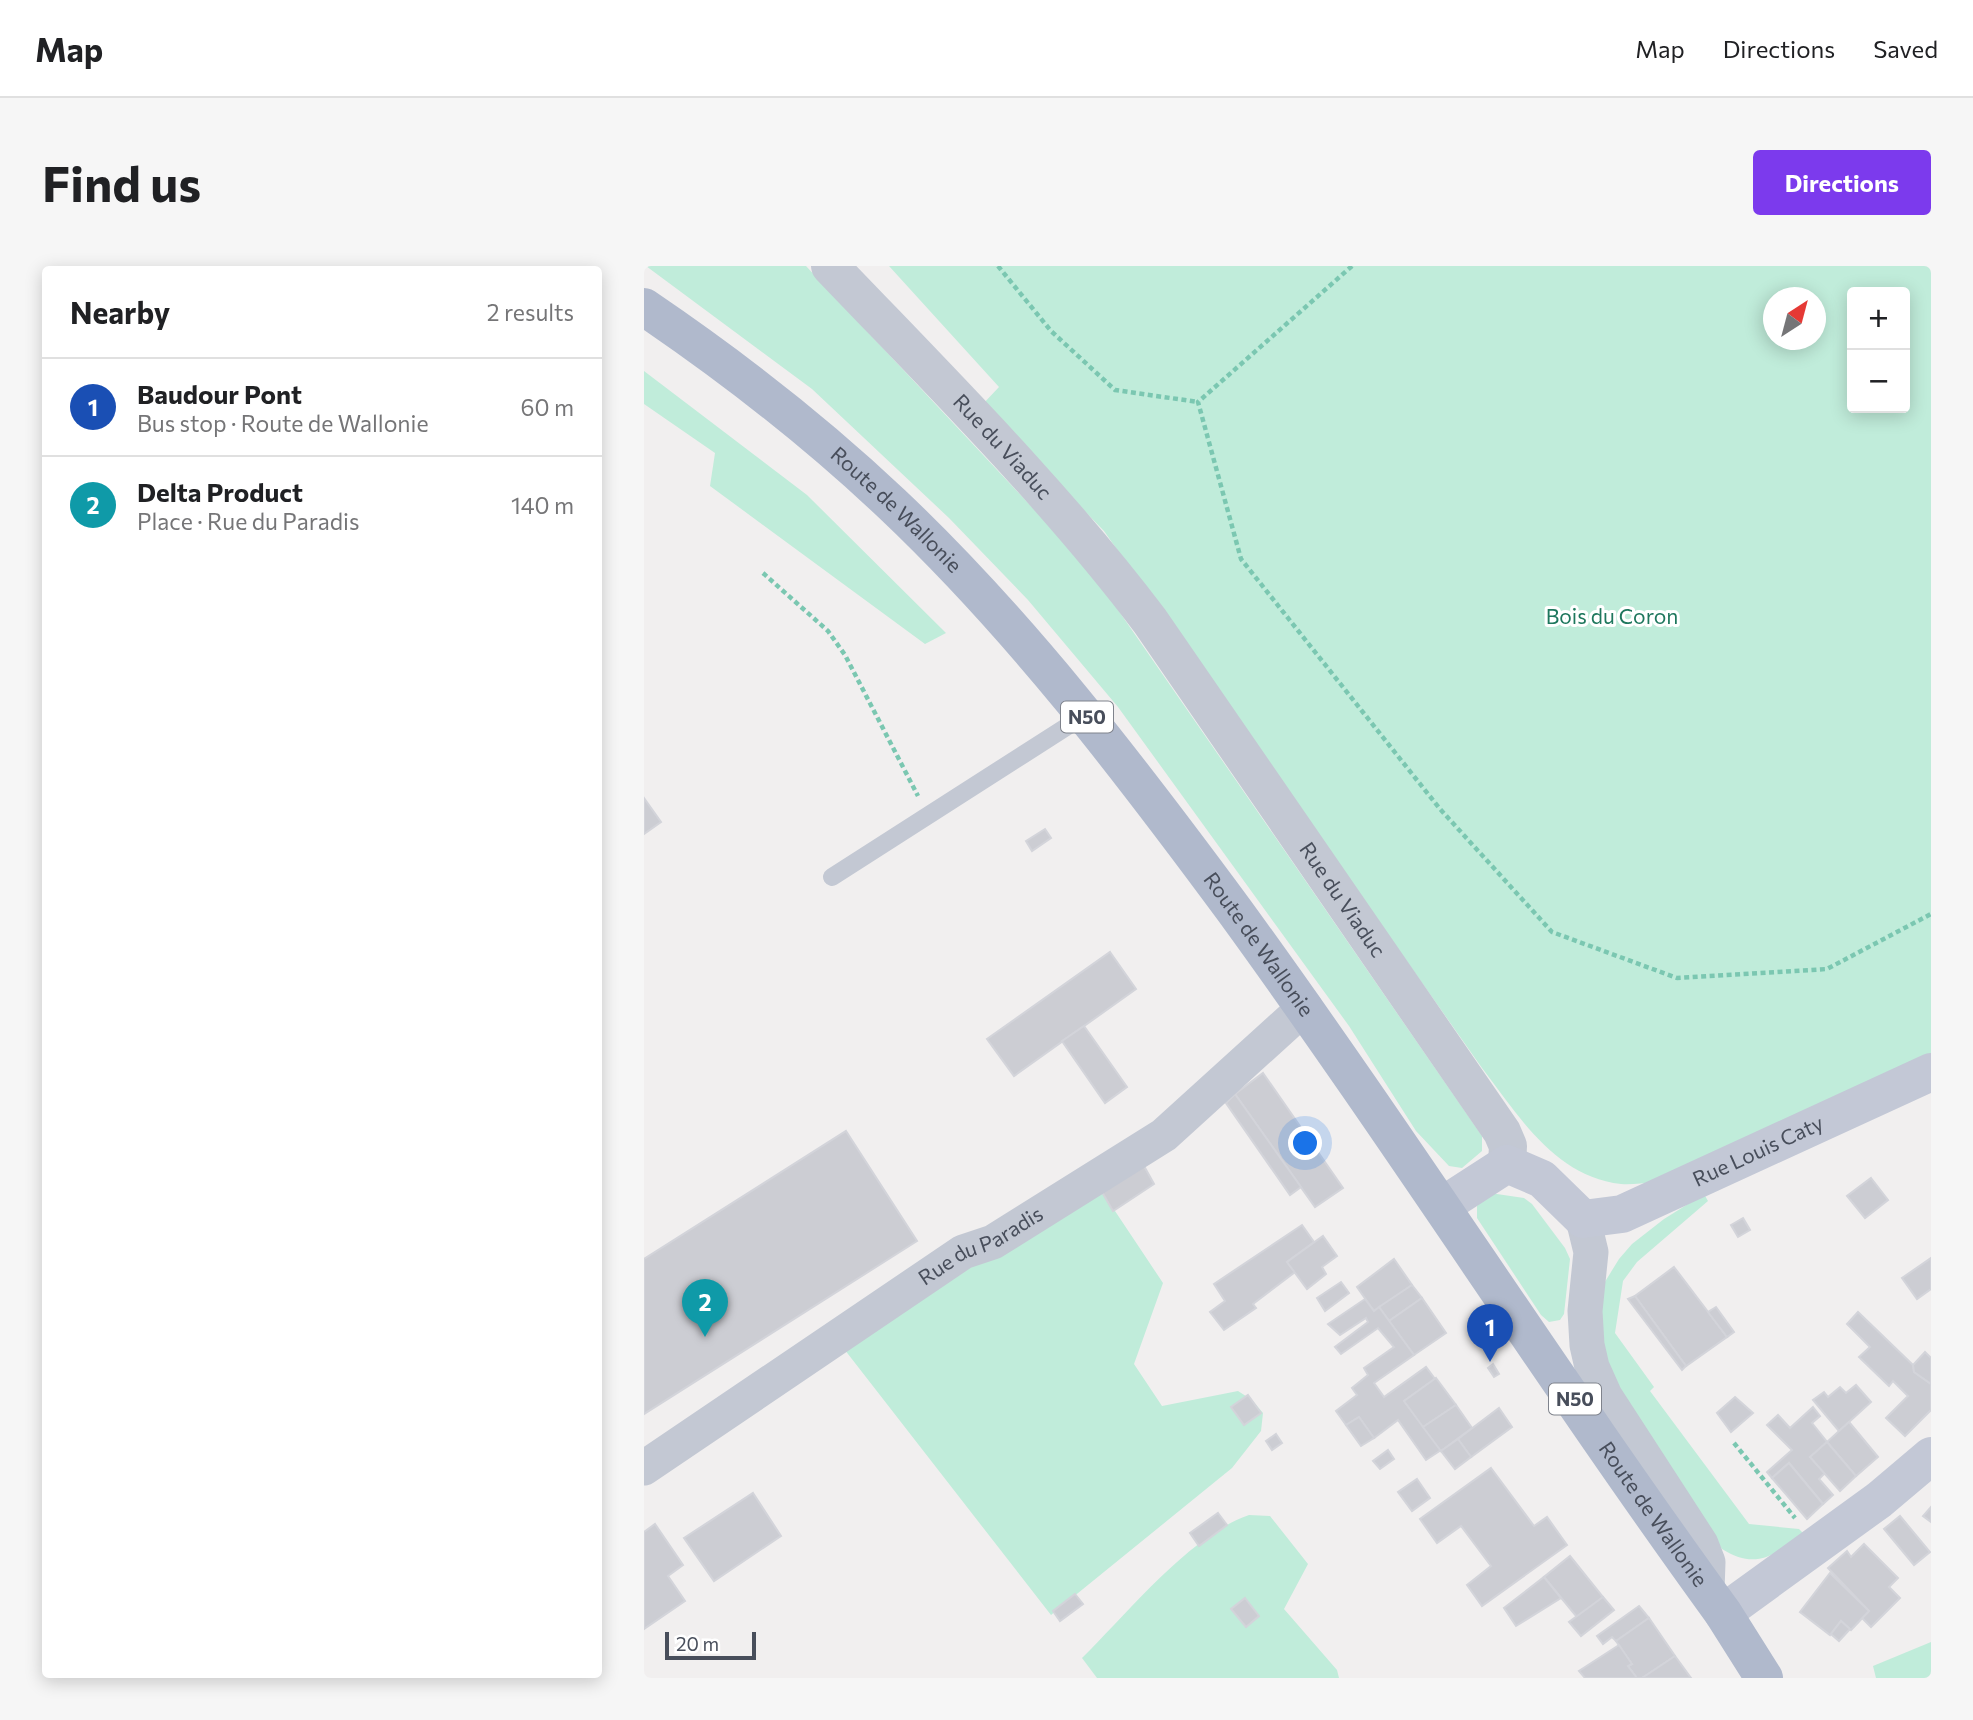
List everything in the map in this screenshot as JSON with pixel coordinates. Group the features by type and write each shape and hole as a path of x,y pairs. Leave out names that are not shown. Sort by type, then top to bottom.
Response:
{"main road":[{"name":"Route de Wallonie","path":"644,307 747,383 892,503 971,584 1085,715 1305,1007 1715,1602 1764,1678"},
{"name":"Rue Louis Caty","path":"1583,1219 1622,1214 1931,1072"},
{"path":"1443,1206 1507,1164 1542,1179 1583,1219"},
{"path":"1715,1602 1817,1545 1931,1456"}],"street":[{"name":"Rue du Viaduc","path":"830,266 971,414 1110,568 1150,621 1502,1132 1508,1146 1507,1164"},
{"name":"Rue du Paradis","path":"644,1468 963,1252 993,1242 1164,1135 1305,1007"},
{"path":"1583,1219 1591,1252 1585,1311 1587,1345 1592,1367 1605,1396 1701,1544 1708,1562 1715,1602"}],"lane":[{"path":"832,877 1085,715"}],"path":[{"path":"998,266 1051,331 1115,390 1198,402 1352,266"},
{"path":"1198,402 1241,559 1440,809 1552,932 1677,978 1827,969 1931,914"},
{"path":"763,573 828,631 845,655 929,816"},
{"path":"1734,1443 1817,1545"}],"green space":[{"path":"646,266 806,266 1089,568 1482,1136 1482,1151 1462,1168 1449,1166 1416,1131 1349,1026 1118,707 1028,600 949,518 812,389"},
{"name":"Bois du Coron","path":"889,266 1931,266 1931,1061 1654,1182 1625,1184 1598,1179 1576,1170 1558,1157 1524,1124 1482,1068 1104,531 982,405 999,387"},
{"path":"644,371 807,495 946,633 925,644 710,486 715,453 644,404"},
{"path":"1099,1187 1163,1283 1134,1364 1162,1406 1238,1391 1252,1400 1263,1413 1261,1431 1232,1468 1051,1615 841,1345"},
{"path":"1490,1193 1524,1198 1532,1204 1565,1248 1570,1259 1564,1314 1560,1320 1549,1322 1541,1315 1477,1218 1477,1206"},
{"path":"1704,1194 1708,1201 1637,1262 1623,1281 1615,1333 1654,1387 1650,1391 1749,1524 1799,1529 1805,1535 1774,1554 1755,1559 1745,1559 1722,1549 1613,1395 1598,1360 1603,1285 1619,1259 1632,1244 1664,1219"},
{"path":"1249,1515 1270,1516 1308,1564 1284,1609 1337,1670 1339,1678 1097,1678 1082,1658 1182,1557 1227,1525"},
{"path":"1931,1642 1931,1678 1876,1678 1873,1666"}],"building":[{"path":"644,798 661,822 644,834"},
{"path":"1045,829 1051,838 1032,851 1026,841"},
{"path":"1110,952 1136,989 1014,1076 987,1039"},
{"path":"1084,1026 1127,1087 1105,1103 1062,1041"},
{"path":"1263,1073 1343,1188 1315,1207 1235,1094"},
{"path":"1235,1094 1301,1187 1290,1195 1226,1103"},
{"path":"846,1131 917,1241 644,1414 644,1259"},
{"path":"1144,1166 1154,1184 1113,1211 1102,1192"},
{"path":"1871,1178 1888,1200 1865,1218 1847,1196"},
{"path":"1743,1218 1750,1230 1738,1237 1731,1225"},
{"path":"1302,1225 1314,1242 1287,1262 1295,1272 1253,1304 1256,1308 1224,1330 1210,1312 1225,1301 1214,1284"},
{"path":"1323,1236 1337,1256 1322,1267 1326,1274 1307,1289 1287,1262"},
{"path":"1931,1258 1931,1289 1917,1299 1902,1278"},
{"path":"1394,1259 1412,1285 1374,1311 1357,1287"},
{"path":"1674,1267 1727,1337 1686,1366 1635,1296"},
{"path":"1341,1282 1349,1293 1325,1311 1317,1298"},
{"path":"1412,1285 1422,1298 1389,1321 1379,1307"},
{"path":"1635,1296 1686,1366 1682,1370 1628,1299"},
{"path":"1422,1298 1446,1333 1414,1355 1389,1321"},
{"path":"1365,1299 1374,1311 1379,1307 1414,1355 1374,1383 1384,1397 1426,1367 1435,1379 1404,1401 1441,1450 1426,1460 1398,1420 1374,1438 1359,1417 1346,1425 1336,1411 1357,1395 1352,1388 1368,1375 1364,1368 1394,1347 1378,1328 1341,1354 1335,1347 1368,1322 1366,1318 1340,1335 1328,1324"},
{"path":"1716,1307 1734,1332 1727,1337 1708,1312"},
{"path":"1858,1312 1913,1365 1914,1372 1931,1384 1931,1410 1905,1436 1886,1418 1908,1396 1893,1381 1889,1386 1859,1357 1870,1347 1847,1324"},
{"path":"1925,1352 1931,1358 1931,1384 1914,1372 1913,1365"},
{"path":"1493,1364 1499,1374 1494,1377 1488,1368"},
{"path":"1436,1378 1456,1405 1423,1427 1404,1401"},
{"path":"1856,1385 1871,1402 1839,1431 1813,1400 1824,1392 1828,1397 1840,1387 1846,1393"},
{"path":"1248,1395 1261,1413 1244,1425 1231,1407"},
{"path":"1735,1397 1753,1413 1731,1432 1717,1413"},
{"path":"1456,1405 1472,1428 1441,1451 1423,1427"},
{"path":"1813,1407 1820,1416 1812,1423 1827,1442 1810,1457 1825,1473 1819,1479 1833,1495 1823,1504 1789,1463 1772,1478 1767,1472 1792,1450 1767,1425 1778,1415 1790,1428"},
{"path":"1499,1408 1512,1427 1471,1457 1458,1439"},
{"path":"1359,1417 1374,1438 1361,1446 1346,1425"},
{"path":"1849,1422 1878,1457 1856,1476 1827,1442"},
{"path":"1276,1434 1282,1443 1272,1450 1266,1441"},
{"path":"1458,1439 1471,1457 1455,1469 1441,1451"},
{"path":"1827,1442 1856,1476 1840,1491 1810,1457"},
{"path":"1388,1450 1394,1459 1380,1469 1373,1461"},
{"path":"1789,1463 1823,1504 1807,1519 1772,1478"},
{"path":"1491,1468 1534,1526 1547,1517 1567,1545 1482,1606 1467,1585 1491,1566 1461,1526 1437,1543 1420,1519"},
{"path":"1417,1479 1430,1498 1412,1511 1398,1492"},
{"path":"753,1493 781,1536 714,1581 684,1538"},
{"path":"1931,1507 1931,1522 1923,1516"},
{"path":"1218,1513 1227,1525 1199,1546 1190,1533"},
{"path":"1900,1516 1930,1552 1914,1565 1884,1529"},
{"path":"655,1524 683,1565 668,1576 685,1601 644,1629 644,1532"},
{"path":"1864,1544 1898,1578 1889,1587 1900,1598 1871,1627 1862,1618 1869,1611 1828,1568 1847,1551 1851,1557"},
{"path":"1570,1556 1603,1597 1577,1617 1544,1577"},
{"path":"1830,1573 1869,1611 1851,1630 1841,1621 1830,1635 1800,1612"},
{"path":"1544,1577 1561,1598 1516,1626 1504,1608"},
{"path":"1075,1594 1083,1604 1060,1621 1053,1611"},
{"path":"1603,1597 1614,1610 1581,1636 1569,1622"},
{"path":"1245,1598 1259,1616 1246,1627 1231,1609"},
{"path":"1639,1606 1649,1618 1616,1641 1612,1637 1603,1644 1597,1636"},
{"path":"1649,1618 1675,1656 1642,1678 1637,1678 1628,1666 1632,1664 1616,1641"},
{"path":"1841,1621 1850,1629 1839,1641 1831,1634"},
{"path":"1619,1645 1632,1664 1628,1666 1637,1678 1585,1678 1579,1671"},
{"path":"1675,1656 1691,1678 1642,1678"}],"place":[{"name":"Delta Product","path":"705,1337"},
{"name":"Baudour Pont","path":"1490,1362"}]}
